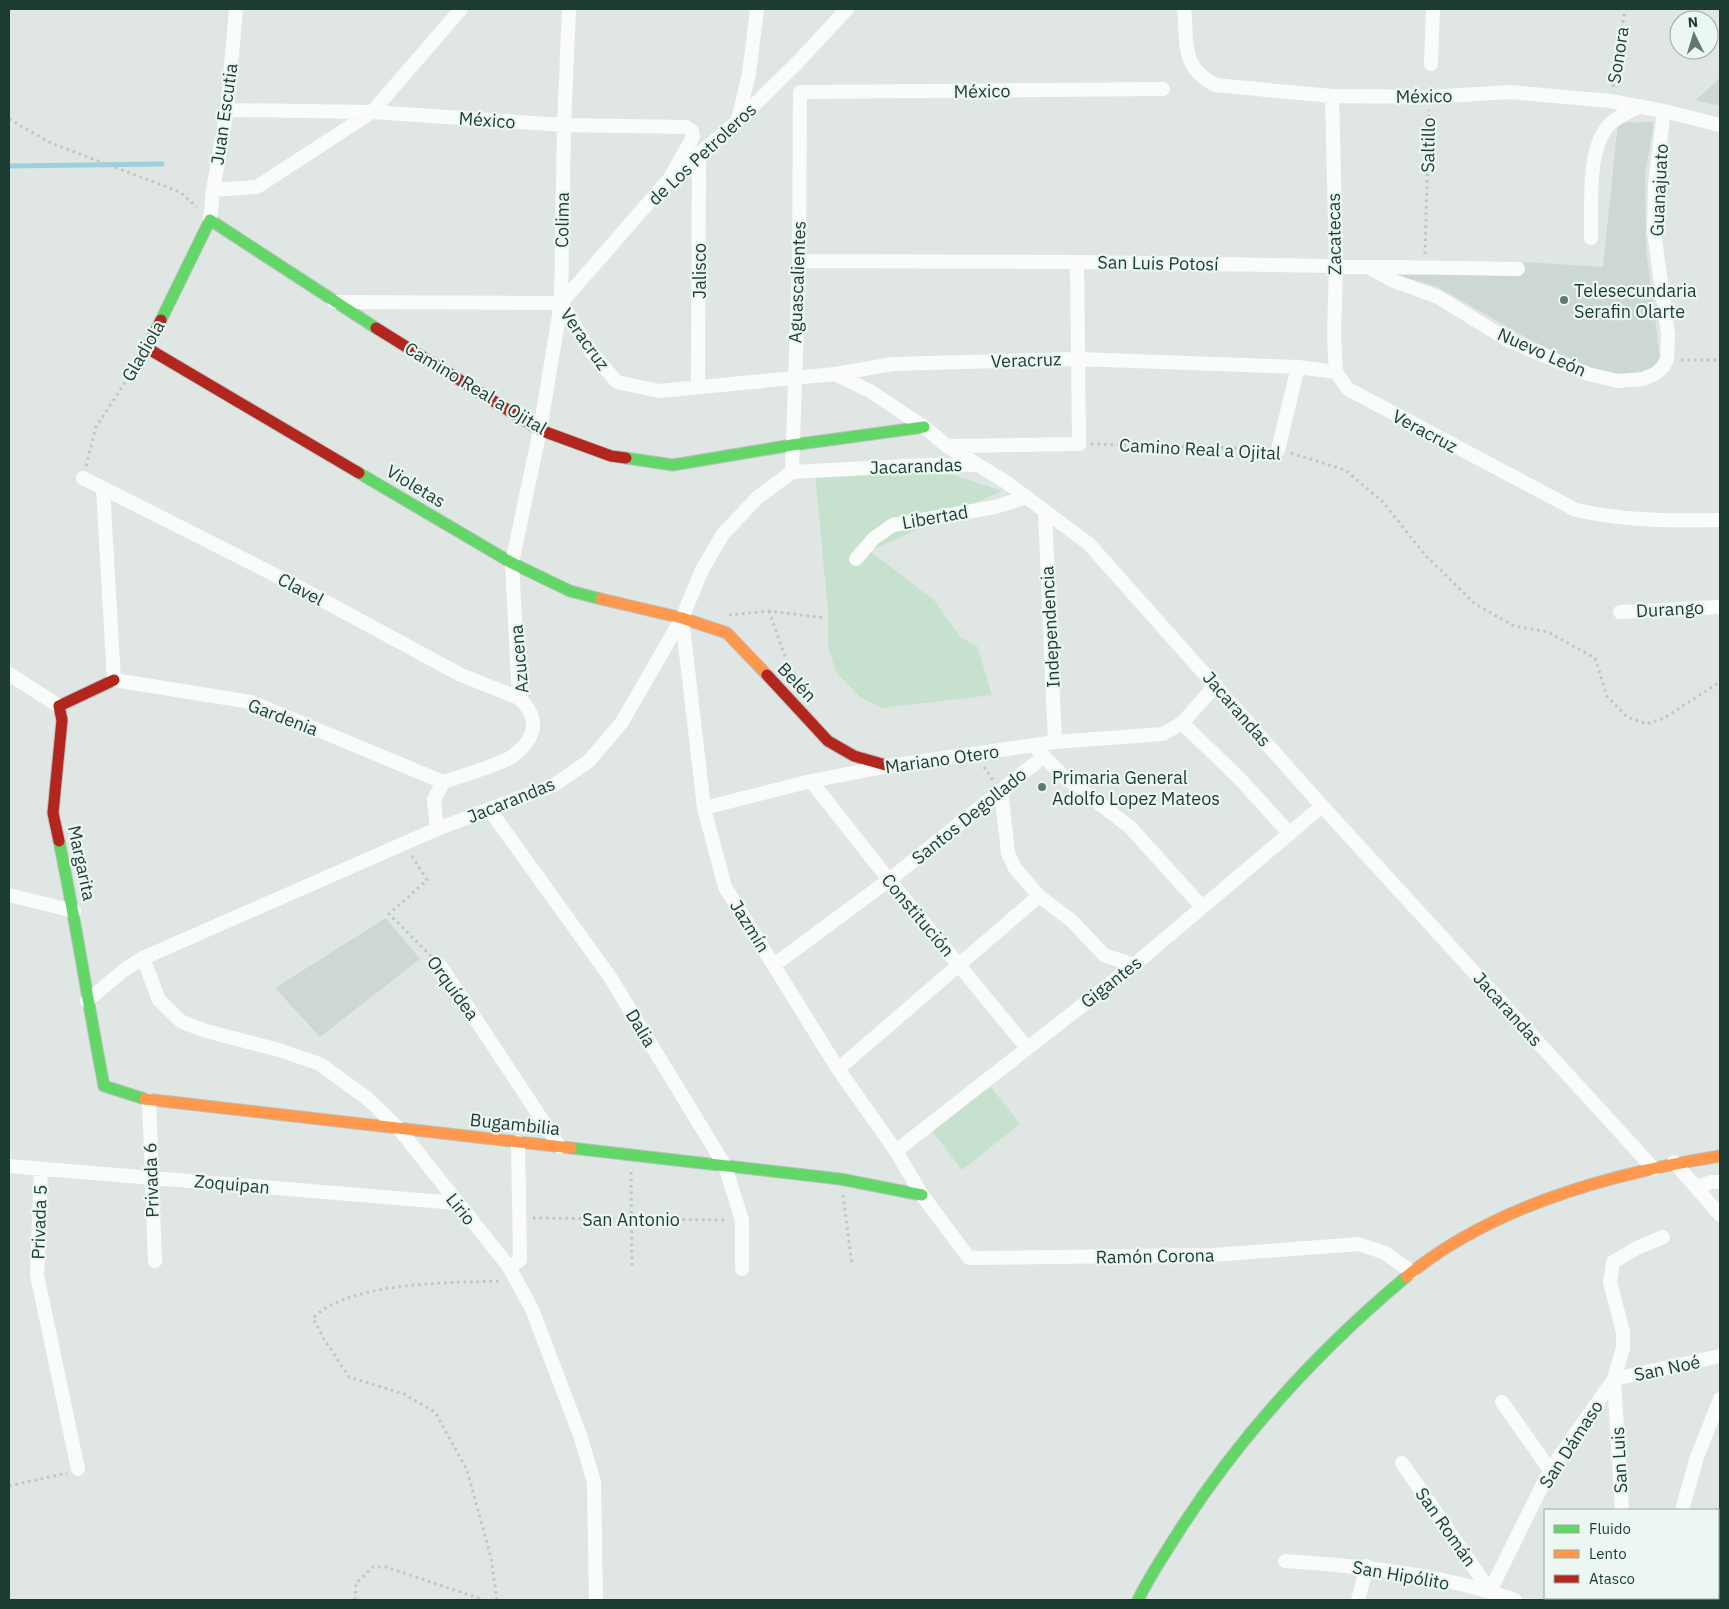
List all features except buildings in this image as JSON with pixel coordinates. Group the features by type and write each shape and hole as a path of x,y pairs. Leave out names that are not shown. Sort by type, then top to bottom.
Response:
{"street":[{"name":"Juan Escutia","path":"210,222 213,190 227,110 236,9"},
{"path":"213,190 257,187 372,112 461,9"},
{"name":"Colima","path":"540,430 561,303 564,125 569,9"},
{"path":"738,121 749,73 757,9"},
{"name":"de Los Petroleros","path":"561,303 670,178 738,121 796,64 847,9"},
{"name":"México","path":"1184,9 1190,64 1200,76 1215,85 1332,96 1429,97 1510,92 1610,100 1664,110 1720,125"},
{"path":"1431,64 1433,9"},
{"name":"México","path":"800,92 1163,89"},
{"name":"Aguascalientes","path":"792,472 799,261 800,92"},
{"name":"Zacatecas","path":"1332,96 1336,266 1334,336 1336,372"},
{"path":"1591,238 1594,160 1600,139 1610,124 1640,106"},
{"name":"México","path":"227,110 372,112 564,125 686,127 692,131 694,137 670,178"},
{"name":"Guanajuato","path":"1664,110 1655,184 1654,231 1665,304 1668,335 1667,359"},
{"name":"Jalisco","path":"698,387 699,154"},
{"name":"Camino Real a Ojital","path":"210,222 334,302 540,430 611,456 673,465 792,444 924,427"},
{"name":"Gladiola","path":"147,348 210,222"},
{"name":"San Luis Potosí","path":"799,261 1077,262 1518,269"},
{"path":"947,446 1080,444 1077,359 1077,262"},
{"name":"Nuevo León","path":"1370,268 1394,281 1438,297 1508,340 1588,374 1618,381 1643,379 1655,374 1663,367 1667,359"},
{"name":"Veracruz","path":"334,302 561,303 591,352 617,382 659,391 835,374 893,364 1077,359 1298,367 1336,372 1348,389 1576,510 1603,516 1675,521 1720,520"},
{"name":"Violetas","path":"147,348 512,563 570,591 682,618"},
{"path":"1278,450 1298,367"},
{"path":"835,374 870,391 975,464"},
{"name":"Azucena","path":"443,782 512,757 530,738 534,730 534,718 529,708 519,698 512,563 540,430"},
{"name":"Jacarandas","path":"87,1001 124,970 143,958 437,829 554,785 589,761 622,722 682,618 702,570 723,534 758,497 792,472 975,464 1027,497 1044,512 1089,544 1322,806 1654,1168"},
{"name":"Clavel","path":"83,478 285,580 461,675 519,698"},
{"path":"9,674 59,706 114,680 103,489"},
{"name":"Libertad","path":"856,559 874,538 893,525 995,507 1027,497"},
{"name":"Independencia","path":"1044,512 1055,742"},
{"name":"Durango","path":"1620,612 1720,607"},
{"name":"Belén","path":"682,618 727,633 828,740 854,756 890,766"},
{"name":"Jazmín","path":"682,618 704,808 725,887 838,1069 896,1151 922,1195"},
{"name":"Gardenia","path":"114,680 251,702 443,782"},
{"name":"Mariano Otero","path":"704,808 810,781 890,766 974,754 1039,752 1055,742 1163,734 1182,724 1216,685"},
{"name":"Margarita","path":"59,706 62,720 53,813 74,911 87,1001 104,1086"},
{"path":"1182,724 1239,778 1290,834"},
{"path":"1039,752 1064,776 1130,827 1202,907"},
{"name":"Santos Degollado","path":"774,965 889,880 1001,790 1039,752"},
{"name":"Constitución","path":"810,781 1027,1048"},
{"path":"437,829 434,800 443,782"},
{"path":"1001,790 1008,853 1015,868 1038,896 1072,921 1104,955 1134,965"},
{"name":"Gigantes","path":"896,1151 1134,965 1322,806"},
{"name":"Dalia","path":"489,809 610,977 725,1166 742,1220 742,1269"},
{"path":"9,895 74,911"},
{"path":"838,1069 1038,896"},
{"name":"Lirio","path":"143,958 159,1000 182,1022 206,1031 279,1050 320,1064 368,1099 398,1129 509,1267 518,1281 548,1350 581,1438 594,1482 596,1600"},
{"name":"Orquídea","path":"440,966 560,1147"},
{"name":"Bugambilia","path":"104,1086 150,1100 840,1179 922,1195"},
{"name":"Privada 6","path":"150,1100 150,1178 155,1261"},
{"path":"509,1267 520,1260 518,1142"},
{"path":"1138,1600 1188,1516 1236,1448 1315,1360 1412,1272 1444,1250 1489,1225 1569,1190 1674,1162 1720,1156"},
{"path":"1674,1162 1720,1215"},
{"name":"Zoquipan","path":"9,1166 456,1203"},
{"name":"Privada 5","path":"41,1168 37,1275 78,1469"},
{"path":"1696,1187 1712,1182 1720,1182"},
{"name":"Ramón Corona","path":"922,1195 969,1258 1213,1255 1359,1244 1385,1253 1412,1272"},
{"path":"1614,1379 1623,1348 1623,1332 1610,1282 1613,1262 1637,1248 1663,1237"},
{"name":"San Noé","path":"1614,1379 1720,1356"},
{"name":"San Dámaso","path":"1490,1592 1550,1470 1614,1379"},
{"name":"San Luis","path":"1614,1379 1622,1509"},
{"path":"1682,1509 1697,1457 1720,1399"},
{"path":"1502,1402 1550,1470"},
{"name":"San Román","path":"1402,1463 1490,1592"},
{"name":"San Hipólito","path":"1285,1560 1367,1566 1490,1592 1515,1600"},
{"path":"1358,1600 1367,1566"}],"path":[{"name":"Sonora","path":"1610,100 1625,9"},
{"name":"Saltillo","path":"1425,268 1429,97"},
{"path":"9,118 51,142 180,192 210,222"},
{"name":"Gladiola","path":"83,478 96,427 147,348"},
{"path":"1667,359 1720,360"},
{"name":"Camino Real a Ojital","path":"1080,444 1278,450 1345,470 1384,502 1425,555 1475,604 1514,626 1548,632 1595,658 1607,696 1627,717 1647,724 1664,718 1720,682"},
{"path":"770,611 795,684"},
{"path":"721,615 770,611 826,618"},
{"path":"974,754 1001,790"},
{"name":"Orquídea","path":"405,844 427,880 389,914 440,966"},
{"path":"630,1156 632,1269"},
{"path":"840,1179 852,1264"},
{"name":"San Antonio","path":"520,1218 742,1220"},
{"path":"497,1600 491,1558 468,1470 435,1412 404,1394 349,1377 324,1339 314,1318 322,1309 386,1288 429,1283 518,1281"},
{"path":"9,1486 60,1476 78,1469"},
{"path":"355,1600 356,1583 372,1567 386,1567 484,1600"}],"shaded area":[{"path":"1720,78 1720,106 1696,100"},
{"path":"1654,122 1645,175 1646,249 1660,358 1650,382 1591,370 1527,338 1436,286 1387,273 1521,276 1524,262 1603,267 1618,123"},
{"path":"386,918 420,959 320,1037 275,988"}],"green space":[{"path":"885,473 954,475 1002,491 870,551 934,600 961,638 977,646 992,695 882,708 860,697 836,672 828,646 828,611 815,474"},
{"path":"989,1085 1020,1124 962,1170 932,1131"}],"waterway":[{"path":"9,166 162,164"}],"traffic: fast":[{"path":"161,320 210,220 376,328"},
{"path":"626,458 673,465 792,445 924,427"},
{"path":"359,473 512,563 570,591 601,599"},
{"path":"59,841 104,1086 145,1099"},
{"path":"571,1148 840,1179 922,1195"},
{"path":"1138,1600 1181,1528 1256,1426 1343,1333 1406,1277"}],"traffic: slow":[{"path":"601,599 682,618 727,633 767,675"},
{"path":"145,1099 571,1148"},
{"path":"1406,1277 1440,1252 1476,1231 1514,1212 1555,1196 1638,1172 1720,1156"}],"traffic: jam":[{"path":"161,320 147,348 359,473"},
{"path":"376,328 540,430 611,456 626,458"},
{"path":"767,675 828,741 854,756 889,766"},
{"path":"59,841 53,813 62,720 59,706 114,680"}],"place":[{"name":"Telesecundaria Serafin Olarte","path":"1564,300"},
{"name":"Primaria General Adolfo Lopez Mateos","path":"1042,787"}]}
